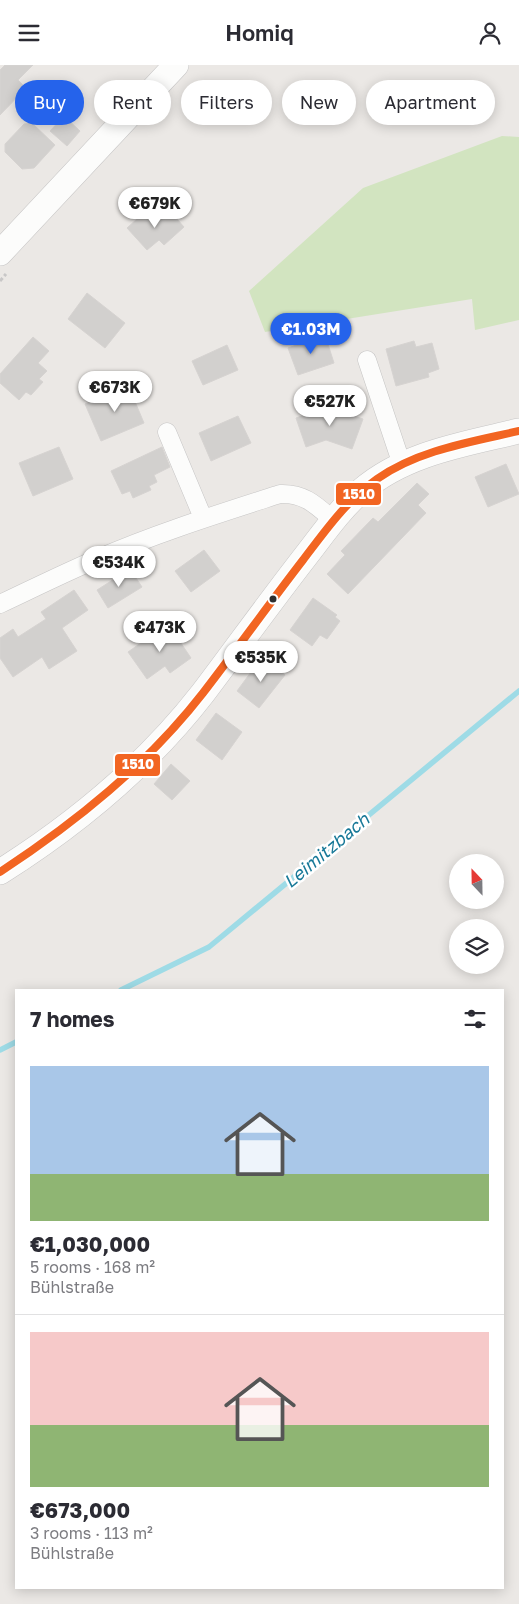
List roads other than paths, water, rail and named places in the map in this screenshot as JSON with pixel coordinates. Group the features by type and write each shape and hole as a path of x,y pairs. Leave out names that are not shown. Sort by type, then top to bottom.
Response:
{"street":[{"path":"0,253 176,65"},
{"path":"367,360 402,465"},
{"path":"0,872 92,806 158,744 202,695 334,520 362,490 402,465 427,454 519,431"},
{"path":"167,432 203,518"},
{"path":"0,603 97,559 203,518 280,495 293,494 311,501 334,520"}],"waterway":[{"name":"Leimitzbach","path":"123,989 209,947 519,691"},
{"name":"Leimitzbach","path":"0,1050 15,1042"}]}
